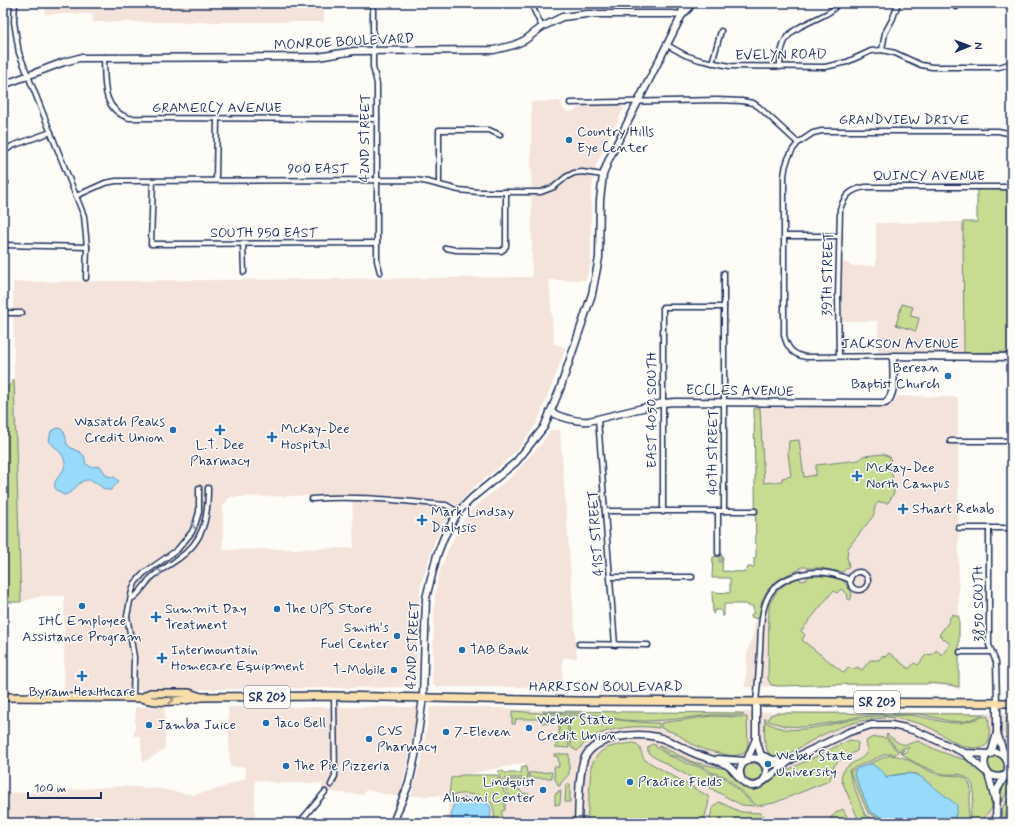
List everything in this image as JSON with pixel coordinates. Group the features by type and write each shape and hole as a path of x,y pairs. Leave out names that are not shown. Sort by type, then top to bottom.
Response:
{"main road":[{"name":"HARRISON BOULEVARD","path":"3,697 142,698 150,693 189,693 201,697 334,696 756,702 1012,702"}],"street":[{"path":"15,3 14,22 20,53 84,216 87,247 86,278"},
{"name":"42ND STREET","path":"373,3 373,67 377,84 377,261 380,272"},
{"path":"533,3 534,10 542,27"},
{"path":"682,15 683,3"},
{"path":"682,15 689,8 691,3"},
{"path":"780,67 782,48 789,35 797,28 827,14 833,10 838,3"},
{"path":"898,3 893,18 885,33 882,50 895,53 921,65 932,67 999,67 1012,62"},
{"name":"MONROE BOULEVARD","path":"3,85 72,59 104,57 318,57 354,51 494,50 514,45 525,40 542,27 562,17 573,15 682,15"},
{"name":"42ND STREET","path":"393,823 409,783 416,756 423,697 426,598 437,555 444,537 458,512 473,497 516,462 544,427 560,389 592,294 597,273 599,258 600,200 603,175 620,135 682,15"},
{"path":"712,63 721,31"},
{"name":"EVELYN ROAD","path":"667,46 685,55 712,63 730,66 780,67 825,67 847,62 871,51 882,50"},
{"name":"GRAMERCY AVENUE","path":"104,57 105,84 108,101 111,106 123,116 137,119 377,119"},
{"path":"570,103 717,100 753,103 759,106 798,143"},
{"path":"216,180 217,119"},
{"path":"439,185 439,130 489,130 500,135"},
{"name":"GRANDVIEW DRIVE","path":"790,350 784,335 785,169 789,156 798,143 806,136 822,131 998,131 1012,137"},
{"path":"3,152 12,146 51,132"},
{"name":"900 EAST","path":"76,196 116,181 216,180 416,180 459,190 478,192 541,192 554,187 566,177 574,173 582,172 603,175"},
{"name":"SOUTH 950 EAST","path":"152,181 151,244 377,244"},
{"name":"QUINCY AVENUE","path":"848,194 853,190 866,187 1012,187"},
{"path":"446,248 456,250 500,251 504,249 506,246 506,192"},
{"name":"39TH STREET","path":"839,356 840,209 843,200 848,194"},
{"path":"785,236 839,236"},
{"path":"243,244 244,272"},
{"path":"3,245 87,247"},
{"name":"40TH STREET","path":"724,273 724,512"},
{"name":"EAST 4050 SOUTH","path":"663,512 663,307 724,307"},
{"path":"3,313 22,313"},
{"name":"JACKSON AVENUE","path":"790,350 806,357 1012,357"},
{"name":"ECCLES AVENUE","path":"550,412 560,417 575,421 589,421 663,403 885,403 892,396 893,356"},
{"name":"41ST STREET","path":"598,419 615,645"},
{"path":"950,441 1012,441"},
{"path":"133,698 134,657 127,616 134,587 140,578 152,566 177,550 192,532 199,512 200,488"},
{"path":"131,599 136,596 152,578 182,556 196,541 202,531 206,518 208,509 208,488"},
{"path":"312,499 343,497 446,505 458,512"},
{"path":"605,511 754,511"},
{"path":"718,512 718,553"},
{"path":"959,528 1012,528"},
{"name":"3850 SOUTH","path":"989,528 989,645 996,662 997,703"},
{"path":"762,782 766,775 766,769 763,764 756,739 756,702 762,623 765,606 769,595 776,586 786,579 809,572 840,575 850,580 852,587 857,590 863,589 868,582 866,574 861,571 852,574 850,580"},
{"path":"610,577 692,577"},
{"path":"579,644 648,644"},
{"path":"960,652 992,652"},
{"path":"330,784 335,776 334,696"},
{"path":"996,806 985,764 997,733 997,703"},
{"path":"706,757 737,761 754,759 763,764 775,764 789,760 849,732 876,725 891,725 912,730 965,754 996,778 1008,773"},
{"path":"996,823 998,787 1008,773 1011,765 1008,754 997,733"},
{"path":"578,823 580,778 584,758 591,749 600,743 636,735 649,735 664,739 727,766 746,784 752,786 758,785 789,760"},
{"path":"742,780 739,771 756,739"},
{"path":"965,754 990,754 998,752 1008,754"},
{"path":"761,755 773,760 789,760"},
{"path":"299,823 325,792"}],"shaded area":[{"path":"45,3 324,3 324,22 93,22 92,14 45,14"},
{"name":"McKay-Dee Hospital","path":"560,101 563,109 568,112 574,111 583,106 621,105 624,108 596,165 591,193 591,262 586,280 549,280 554,344 566,348 537,423 517,450 472,489 459,504 443,524 434,543 421,584 418,608 417,687 64,691 64,596 42,596 21,602 14,380 13,282 532,277 531,102","holes":["352,495 354,548 223,550 223,506 230,497"]},
{"path":"963,222 964,353 878,352 878,321 842,321 842,263 847,263 851,266 876,266 876,223"},
{"name":"McKay-Dee North Campus","path":"897,396 958,397 959,690 950,686 916,684 744,687 746,680 747,653 754,631 755,619 756,544 754,408 886,406 895,401"},
{"path":"550,430 560,430 577,658 563,658 562,687 436,687 432,684 435,594 439,574 447,552 458,529 472,509 513,475 542,443"},
{"path":"135,707 165,707 165,748 143,762 140,736 133,736 135,730"},
{"path":"228,707 419,707 400,797 366,790 363,795 322,791 322,783 278,783 255,780 255,823 3,823 3,793 123,786 160,789 193,795 221,788 246,778 245,767 230,767"},
{"name":"Weber State University","path":"430,707 568,711 1012,713 1012,823 447,823 449,796 411,796 421,762","holes":["524,763 525,774 454,777"]}],"green space":[{"path":"977,189 1012,190 1012,352 964,353 963,222 977,222"},
{"path":"902,304 913,307 910,316 919,318 916,331 896,325"},
{"path":"14,380 21,602 3,602 3,392"},
{"path":"754,408 760,408 764,483 782,481 782,478 791,476 788,453 789,441 799,440 804,477 816,475 816,465 859,460 863,456 883,454 890,457 894,493 888,503 879,502 877,504 874,515 848,548 847,557 849,566 843,572 820,568 801,567 799,570 780,578 770,587 763,598 760,615 757,619 751,617 753,614 753,606 748,606 747,604 724,604 724,616 722,616 721,610 715,610 713,614 712,592 730,593 730,578 712,578 713,557 719,556 719,562 721,562 721,556 723,556 722,571 746,572 748,567 754,567 754,558 756,557"},
{"path":"808,576 826,576 843,580 852,593 851,599 849,600 847,598 848,595 841,589 837,593 833,591 801,631 805,635 802,640 844,673 848,668 854,669 857,667 862,670 870,660 879,660 883,655 885,657 889,653 909,669 914,663 918,665 926,655 933,654 936,650 942,655 950,644 939,635 953,614 959,617 959,687 928,683 771,685 768,679 769,605 779,589 791,580 797,578 801,581 806,580"},
{"path":"512,711 567,715 569,748 555,747 556,744 559,744 559,722 549,721 547,723 542,723 542,719 516,719 515,724 512,724"},
{"path":"543,711 741,713 744,715 711,715 644,721 623,720 590,714"},
{"path":"775,713 985,714 963,722 949,721 920,714 864,715 837,722 804,727 785,726 768,721 770,715"},
{"path":"568,715 659,723 659,728 633,727 607,731 591,738 577,751 571,746"},
{"path":"908,715 957,723 988,716 989,741 987,745 979,748 964,746 921,724 886,716"},
{"path":"712,716 747,717 748,744 743,754 732,756 705,750 692,744 677,734 661,728 661,723"},
{"path":"870,716 885,716 885,718 865,720 837,728 780,758 774,757 770,754 765,744 765,718 767,723 785,729 806,729"},
{"path":"1007,716 1008,736 1012,748 1006,737"},
{"path":"887,734 899,743 908,744 918,741 952,756 968,761 976,766 987,782 992,808 980,823 969,823 974,791 969,779 960,774 939,773 914,762 900,752 904,749 902,753 905,753 909,747 904,747 899,751 886,736"},
{"path":"877,737 886,738 898,752 896,754 886,754 849,770 865,815 883,823 860,823 841,779 843,772 847,767 862,758 865,754 867,749 866,741"},
{"path":"850,740 858,743 857,751 835,765 829,781 774,803 757,806 726,777 711,772 704,767 679,757 670,755 658,746 693,762 726,769 747,789 754,790 762,788 779,774"},
{"name":"Practice Fields","path":"633,743 638,745 645,760 708,796 709,802 704,823 587,823 591,767 594,760 598,754 608,748"},
{"path":"652,744 656,745 656,747 669,756 703,768 709,773 725,778 755,806 742,805 652,756 648,752 648,747"},
{"path":"554,754 569,754 569,774 560,786 558,786 555,780 554,767 559,767 558,757 554,756"},
{"path":"890,755 909,760 937,774 965,778 971,788 967,823 948,823 953,821 957,811 917,774 907,773 888,776 888,778 886,778 885,775 871,765 866,766 854,774 870,812 892,822 888,823 868,813 850,772"},
{"path":"997,756 1003,759 1006,765 1003,771 997,774 991,771 988,765 991,759"},
{"path":"753,763 759,766 762,772 759,778 753,781 747,778 744,772 747,766"},
{"path":"522,767 526,767 528,780 525,781 522,778 506,778 501,782 498,771 503,771 505,773 521,773"},
{"path":"552,772 552,778 530,778 528,773"},
{"path":"462,775 497,775 504,792 510,799 505,799 505,810 502,811 502,823 494,823 493,807 486,798 465,794 449,796 451,778"},
{"path":"1012,777 1012,783 1002,802 1001,790 1006,782"},
{"path":"507,780 522,780 525,783 520,784 519,789 522,793 529,794 529,798 512,799 505,788 505,783"},
{"path":"566,784 570,784 570,802 565,802"},
{"path":"558,791 561,791 560,804 555,805 555,794 558,793"},
{"path":"1012,794 1012,813 1006,813 1006,817 1001,817 1002,808"},
{"path":"719,802 741,812 761,813 765,817 767,823 710,823 713,808"},
{"path":"843,809 850,823 841,823 830,818 837,812"}],"water":[{"path":"58,428 61,429 66,436 67,444 84,455 86,464 91,467 100,466 107,476 114,477 119,481 111,490 105,489 95,482 88,480 81,482 68,494 64,495 58,491 55,484 64,468 65,460 62,454 49,441 51,431"},
{"path":"872,764 886,775 886,778 888,778 888,776 909,774 921,777 957,805 957,811 953,821 940,823 895,823 870,812 854,774 856,769"},
{"path":"459,799 480,800 488,804 491,810 489,823 451,823 454,804"}],"place":[{"name":"Country Hills Eye Center","path":"569,140"},
{"name":"Berean Baptist Church","path":"948,376"},
{"name":"Wasatch Peaks Credit Union","path":"173,430"},
{"name":"L.T. Dee Pharmacy","path":"220,430"},
{"name":"McKay-Dee Hospital","path":"272,437"},
{"name":"McKay-Dee North Campus","path":"857,476"},
{"name":"Stuart Rehab","path":"903,509"},
{"name":"Mark Lindsay Dialysis","path":"422,520"},
{"name":"IHC Employee Assistance Program","path":"82,606"},
{"name":"The UPS Store","path":"277,609"},
{"name":"Summit Day Treatment","path":"156,617"},
{"name":"Smith's Fuel Center","path":"397,636"},
{"name":"TAB Bank","path":"462,650"},
{"name":"Intermountain Homecare Equipment","path":"162,658"},
{"name":"T-Mobile","path":"394,670"},
{"name":"Byram Healthcare","path":"82,676"},
{"name":"Taco Bell","path":"266,723"},
{"name":"Jamba Juice","path":"149,725"},
{"name":"Weber State Credit Union","path":"529,728"},
{"name":"7-Eleven","path":"446,732"},
{"name":"CVS Pharmacy","path":"369,739"},
{"name":"Weber State University","path":"768,764"},
{"name":"The Pie Pizzeria","path":"286,766"},
{"name":"Practice Fields","path":"630,782"},
{"name":"Lindquist Alumni Center","path":"543,790"}]}
